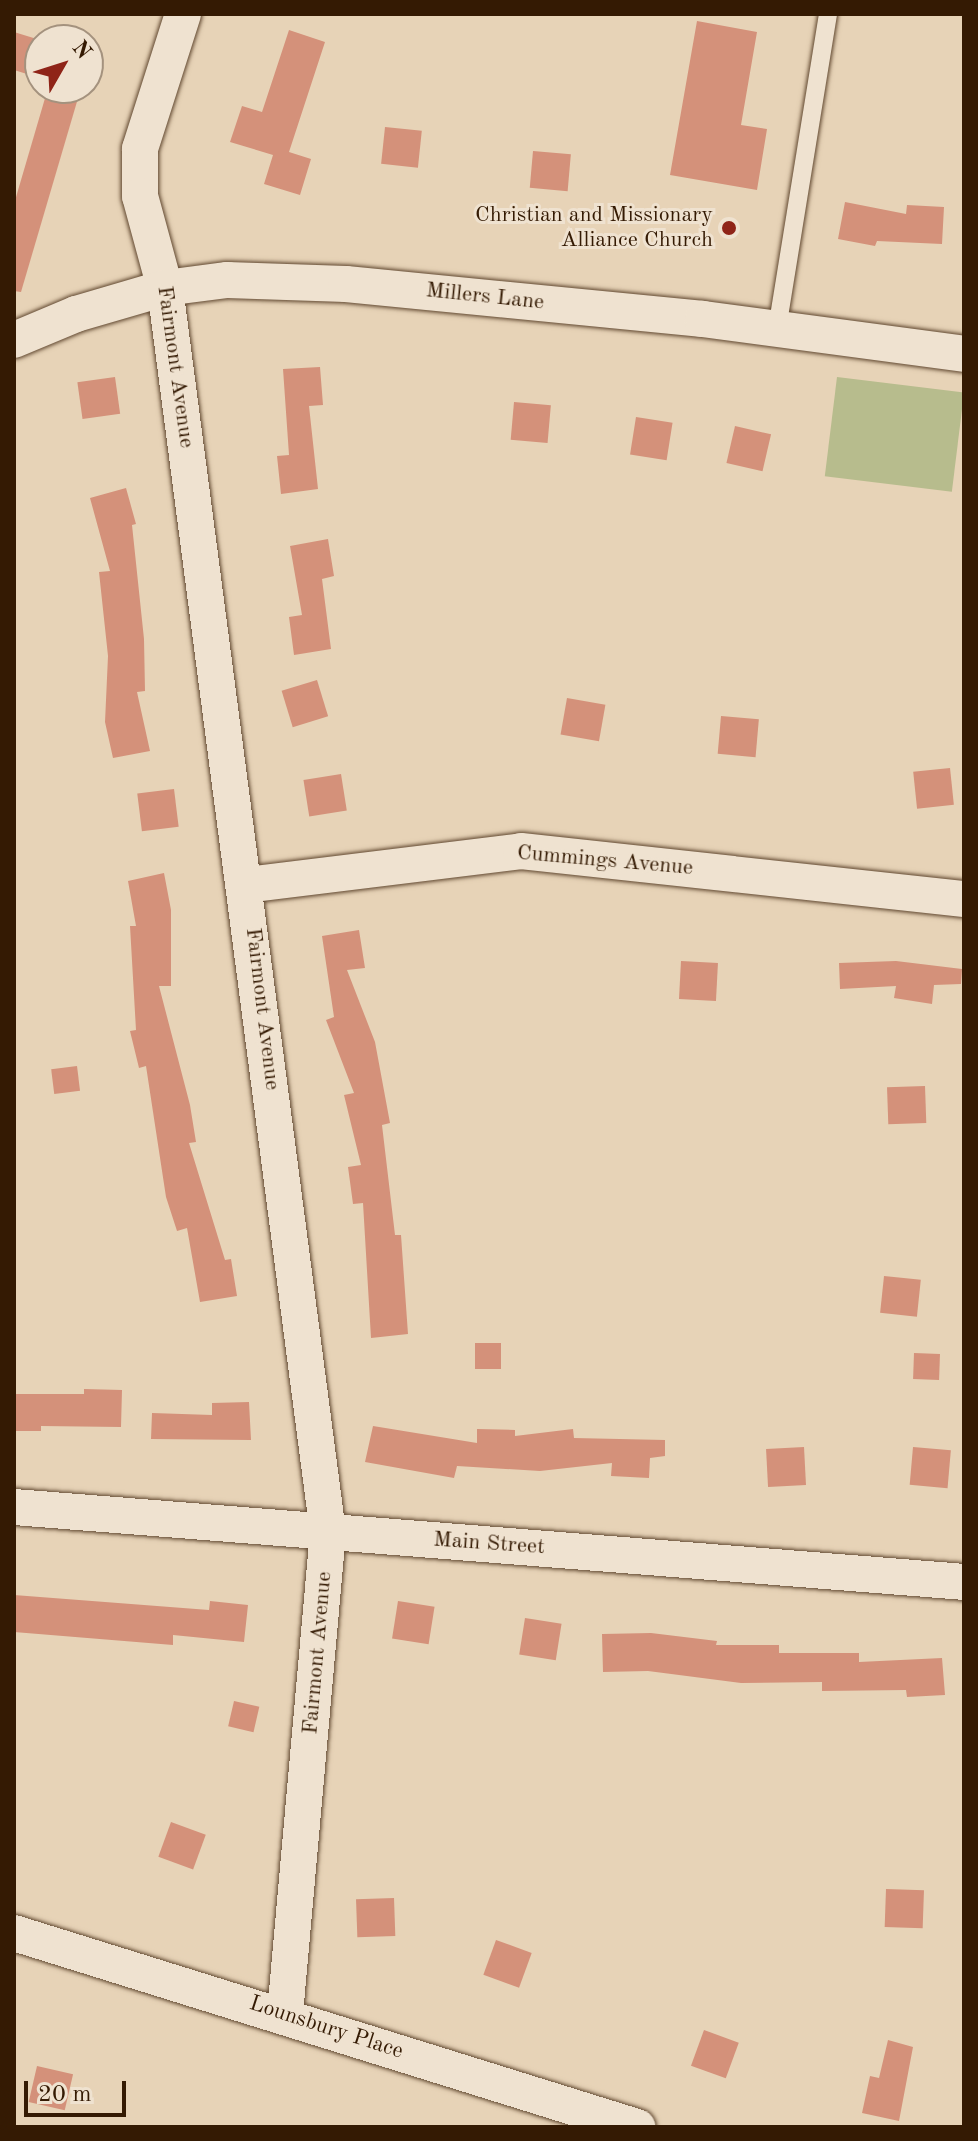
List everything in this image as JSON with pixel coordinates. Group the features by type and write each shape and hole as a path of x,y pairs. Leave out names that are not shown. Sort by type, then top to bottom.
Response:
{"street":[{"name":"Fairmont Avenue","path":"183,14 140,149 140,196 165,288 246,885 328,1532 285,2014"},
{"name":"Millers Lane","path":"14,340 76,314 165,288 227,280 346,284 777,329 964,354"},
{"name":"Cummings Avenue","path":"246,885 521,851 964,899"},
{"name":"Main Street","path":"14,1507 964,1582"},
{"name":"Lounsbury Place","path":"14,1933 285,2014 637,2127"}],"lane":[{"path":"777,329 828,14"}],"green space":[{"path":"837,377 964,393 952,492 825,476"}],"building":[{"path":"697,21 757,32 741,125 767,129 757,190 670,175"},
{"path":"289,30 325,42 289,152 311,159 300,195 264,184 273,155 230,142 242,106 262,112"},
{"path":"14,32 24,35 24,73 14,70"},
{"path":"43,104 76,104 21,292 14,291 14,204"},
{"path":"385,127 422,131 418,168 381,164"},
{"path":"533,151 571,154 568,191 530,188"},
{"path":"845,202 906,214 907,205 944,207 942,244 877,241 875,246 838,239"},
{"path":"320,367 323,405 309,406 318,489 281,494 277,456 289,455 283,369"},
{"path":"115,377 120,414 83,419 77,382"},
{"path":"514,402 551,405 548,443 511,440"},
{"path":"636,417 673,423 667,460 630,455"},
{"path":"735,426 771,434 763,471 726,463"},
{"path":"126,488 136,524 132,525 144,639 145,691 137,692 150,751 113,758 105,722 108,656 99,572 110,571 90,498"},
{"path":"328,539 334,576 322,579 331,649 294,655 289,617 302,615 290,546"},
{"path":"317,680 328,716 293,727 282,691"},
{"path":"567,698 605,705 599,741 561,734"},
{"path":"721,716 759,719 756,757 718,754"},
{"path":"950,768 954,805 917,809 913,772"},
{"path":"341,774 347,811 309,816 303,780"},
{"path":"174,789 179,827 142,831 137,794"},
{"path":"164,873 171,910 171,986 159,986 190,1105 196,1142 189,1143 225,1260 231,1259 237,1296 200,1302 187,1228 177,1231 166,1197 146,1066 139,1068 130,1031 136,1030 130,926 136,926 128,881"},
{"path":"359,930 365,968 347,970 375,1042 390,1123 382,1125 395,1235 401,1235 408,1334 371,1338 363,1203 353,1204 348,1167 361,1165 344,1095 354,1093 326,1020 334,1017 322,936"},
{"path":"681,961 718,963 716,1001 679,999"},
{"path":"896,961 962,969 961,984 934,985 932,1004 894,998 896,986 840,989 839,963"},
{"path":"77,1066 80,1091 54,1094 51,1069"},
{"path":"925,1086 926,1123 888,1124 887,1087"},
{"path":"884,1276 921,1280 917,1317 880,1313"},
{"path":"475,1343 501,1343 501,1369 475,1369"},
{"path":"914,1353 940,1354 939,1380 913,1379"},
{"path":"84,1389 122,1390 121,1427 41,1426 41,1431 14,1431 14,1394 84,1394"},
{"path":"249,1402 251,1440 151,1439 152,1413 212,1415 212,1403"},
{"path":"373,1426 477,1443 477,1429 515,1430 515,1436 573,1429 574,1438 665,1440 665,1456 650,1458 649,1478 611,1476 612,1463 540,1471 457,1466 454,1478 365,1462"},
{"path":"804,1447 806,1485 768,1487 766,1449"},
{"path":"913,1447 951,1450 948,1488 910,1485"},
{"path":"14,1595 209,1610 210,1601 248,1605 244,1642 173,1635 173,1645 14,1632"},
{"path":"398,1601 435,1607 429,1644 392,1639"},
{"path":"525,1618 562,1624 556,1660 519,1655"},
{"path":"651,1633 717,1641 716,1645 779,1645 779,1653 859,1653 859,1662 942,1658 945,1695 907,1697 906,1690 822,1691 822,1682 741,1683 648,1671 603,1672 602,1634"},
{"path":"234,1701 259,1707 253,1732 228,1726"},
{"path":"171,1822 206,1835 193,1869 158,1857"},
{"path":"886,1889 924,1890 923,1928 885,1927"},
{"path":"394,1898 395,1936 357,1937 356,1899"},
{"path":"496,1940 532,1953 519,1988 483,1975"},
{"path":"704,2030 739,2043 726,2078 691,2066"},
{"path":"888,2040 913,2047 899,2121 862,2113 870,2076 879,2078"},
{"path":"37,2066 73,2074 65,2110 29,2102"}],"place":[{"name":"Christian and Missionary Alliance Church","path":"729,228"}]}
